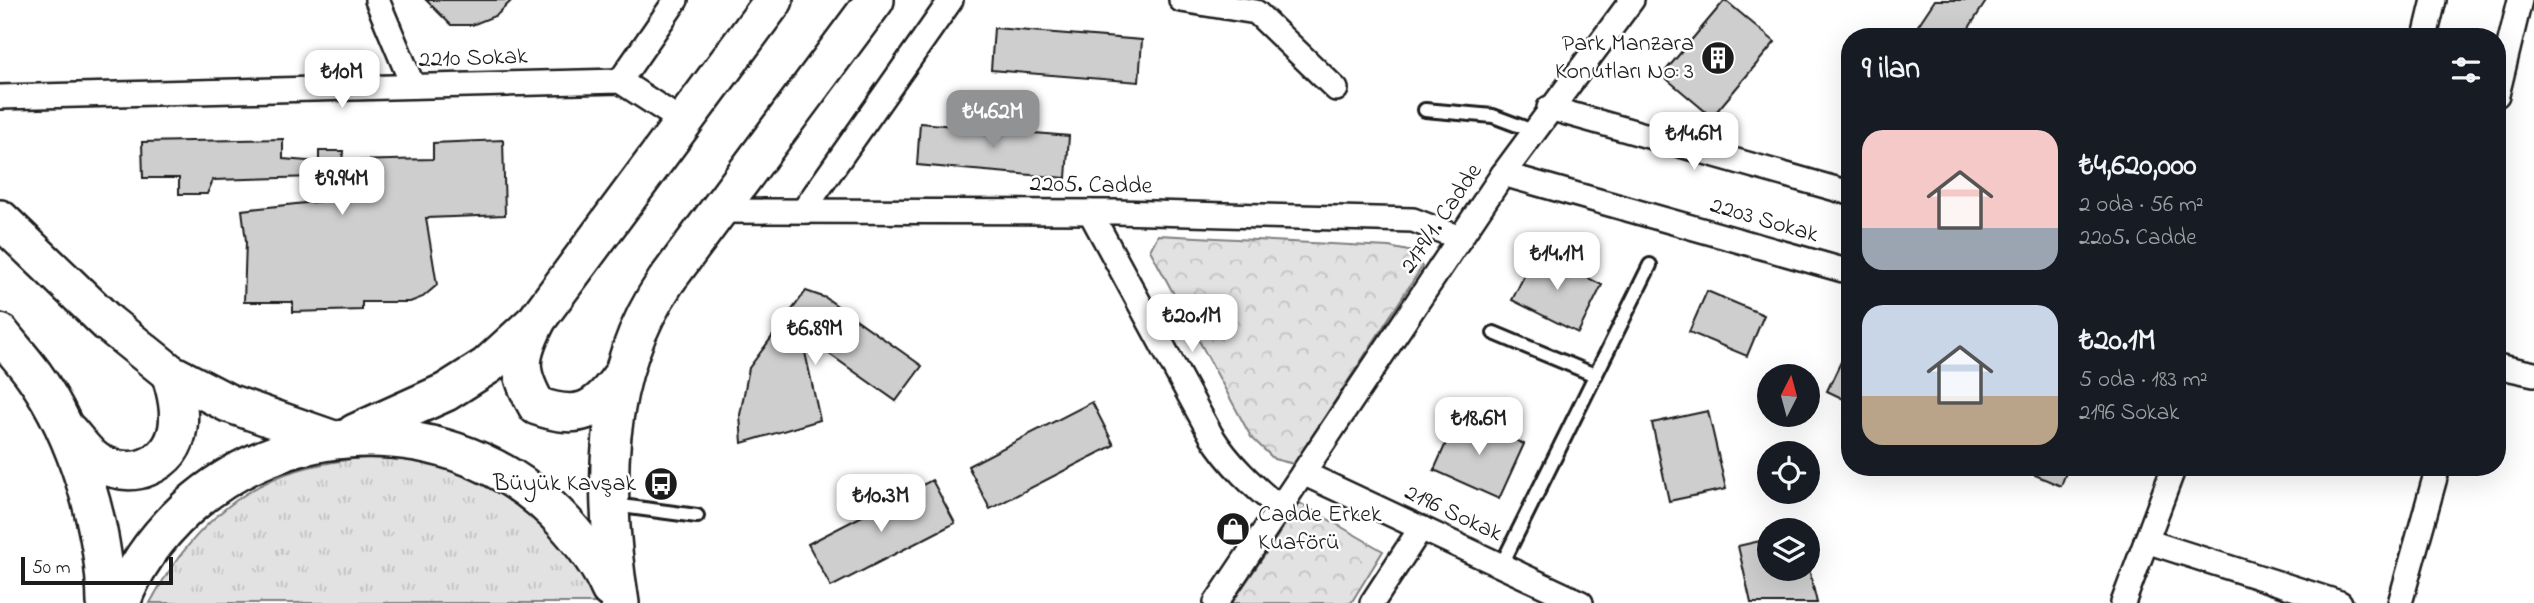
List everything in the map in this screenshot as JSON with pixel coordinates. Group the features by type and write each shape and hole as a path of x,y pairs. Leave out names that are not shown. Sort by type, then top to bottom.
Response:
{"main road":[{"path":"121,603 128,583 164,529 212,486 269,455 338,438 446,392 487,366 536,321 774,0"},
{"path":"618,603 611,546 613,433 620,378 646,310 875,0"},
{"path":"0,219 108,323 170,373 228,403 338,438 390,437 434,444 476,459 516,480 551,508 581,541 618,603"},
{"path":"536,321 520,365 524,384 537,406 561,414 586,412 605,399 620,378"},
{"path":"0,333 35,376 63,426 95,516 106,603"},
{"path":"63,426 97,462 114,468 123,471 143,469 163,460 176,442 180,424 179,398 170,373"}],"street":[{"path":"377,0 413,86"},
{"path":"676,0 620,81 683,122"},
{"path":"803,211 951,0"},
{"path":"1181,0 1256,12 1336,89"},
{"path":"2427,28 2434,0"},
{"path":"2506,58 2520,0"},
{"name":"2179/1. Cadde","path":"1216,603 1503,174 1629,2"},
{"name":"2210 Sokak","path":"0,97 620,81"},
{"name":"2203 Sokak","path":"1549,108 1841,190"},
{"name":"2203 Sokak","path":"1503,174 1841,269"},
{"name":"2205. Cadde","path":"718,211 1090,212 1413,220 1460,237"},
{"path":"1090,212 1223,454 1252,485 1280,508"},
{"path":"2506,368 2534,374"},
{"name":"2196 Sokak","path":"1303,473 1581,603"},
{"path":"2123,603 2171,476"},
{"path":"2400,603 2435,476"},
{"path":"1373,603 1421,528"},
{"path":"2146,541 2340,603"}],"lane":[{"path":"1425,110 1493,116 1533,131"},
{"path":"1501,566 1650,265"},
{"path":"1494,333 1595,375"},
{"path":"611,505 697,516"}],"green space":[{"path":"1158,235 1389,247 1413,252 1422,267 1294,464 1274,459 1251,437 1150,250"},
{"path":"358,458 414,460 471,476 523,505 566,546 601,603 150,603 178,558 213,519 233,502 279,476 311,466"},
{"path":"1300,503 1383,551 1351,603 1232,603"}],"building":[{"path":"426,0 512,0 497,15 472,25 451,25"},
{"name":"Park Manzara Konutları No: 3","path":"1725,0 1775,42 1712,117 1662,75"},
{"path":"1935,0 1987,0 1969,28 1917,27"},
{"path":"994,28 1142,40 1139,82 991,70"},
{"path":"920,123 1069,136 1066,178 917,165"},
{"path":"283,139 283,159 319,162 319,151 343,151 342,164 348,165 348,161 433,159 433,143 503,140 505,215 426,218 437,285 423,297 410,302 362,302 362,310 293,312 293,302 244,302 246,241 242,210 350,198 349,176 213,180 207,194 179,194 179,178 143,178 142,142"},
{"path":"1536,252 1602,285 1578,333 1512,300"},
{"path":"806,291 826,298 922,366 896,401 801,334 820,420 742,443 740,415 749,368"},
{"path":"1707,291 1764,315 1747,356 1689,332"},
{"path":"1841,362 1841,398 1827,391"},
{"path":"1092,402 1114,445 990,509 968,466"},
{"path":"1708,411 1726,489 1669,501 1652,423"},
{"path":"1459,414 1524,444 1499,499 1434,470"},
{"path":"2037,476 2065,476 2061,486"},
{"path":"932,480 955,523 831,587 808,544"},
{"path":"1757,542 1757,581 1812,581 1817,603 1751,603 1738,546"}],"place":[{"name":"Park Manzara Konutları No: 3","path":"1718,58"},
{"name":"Büyük Kavşak","path":"661,484"},
{"name":"Cadde Erkek Kuaförü","path":"1233,529"}]}
